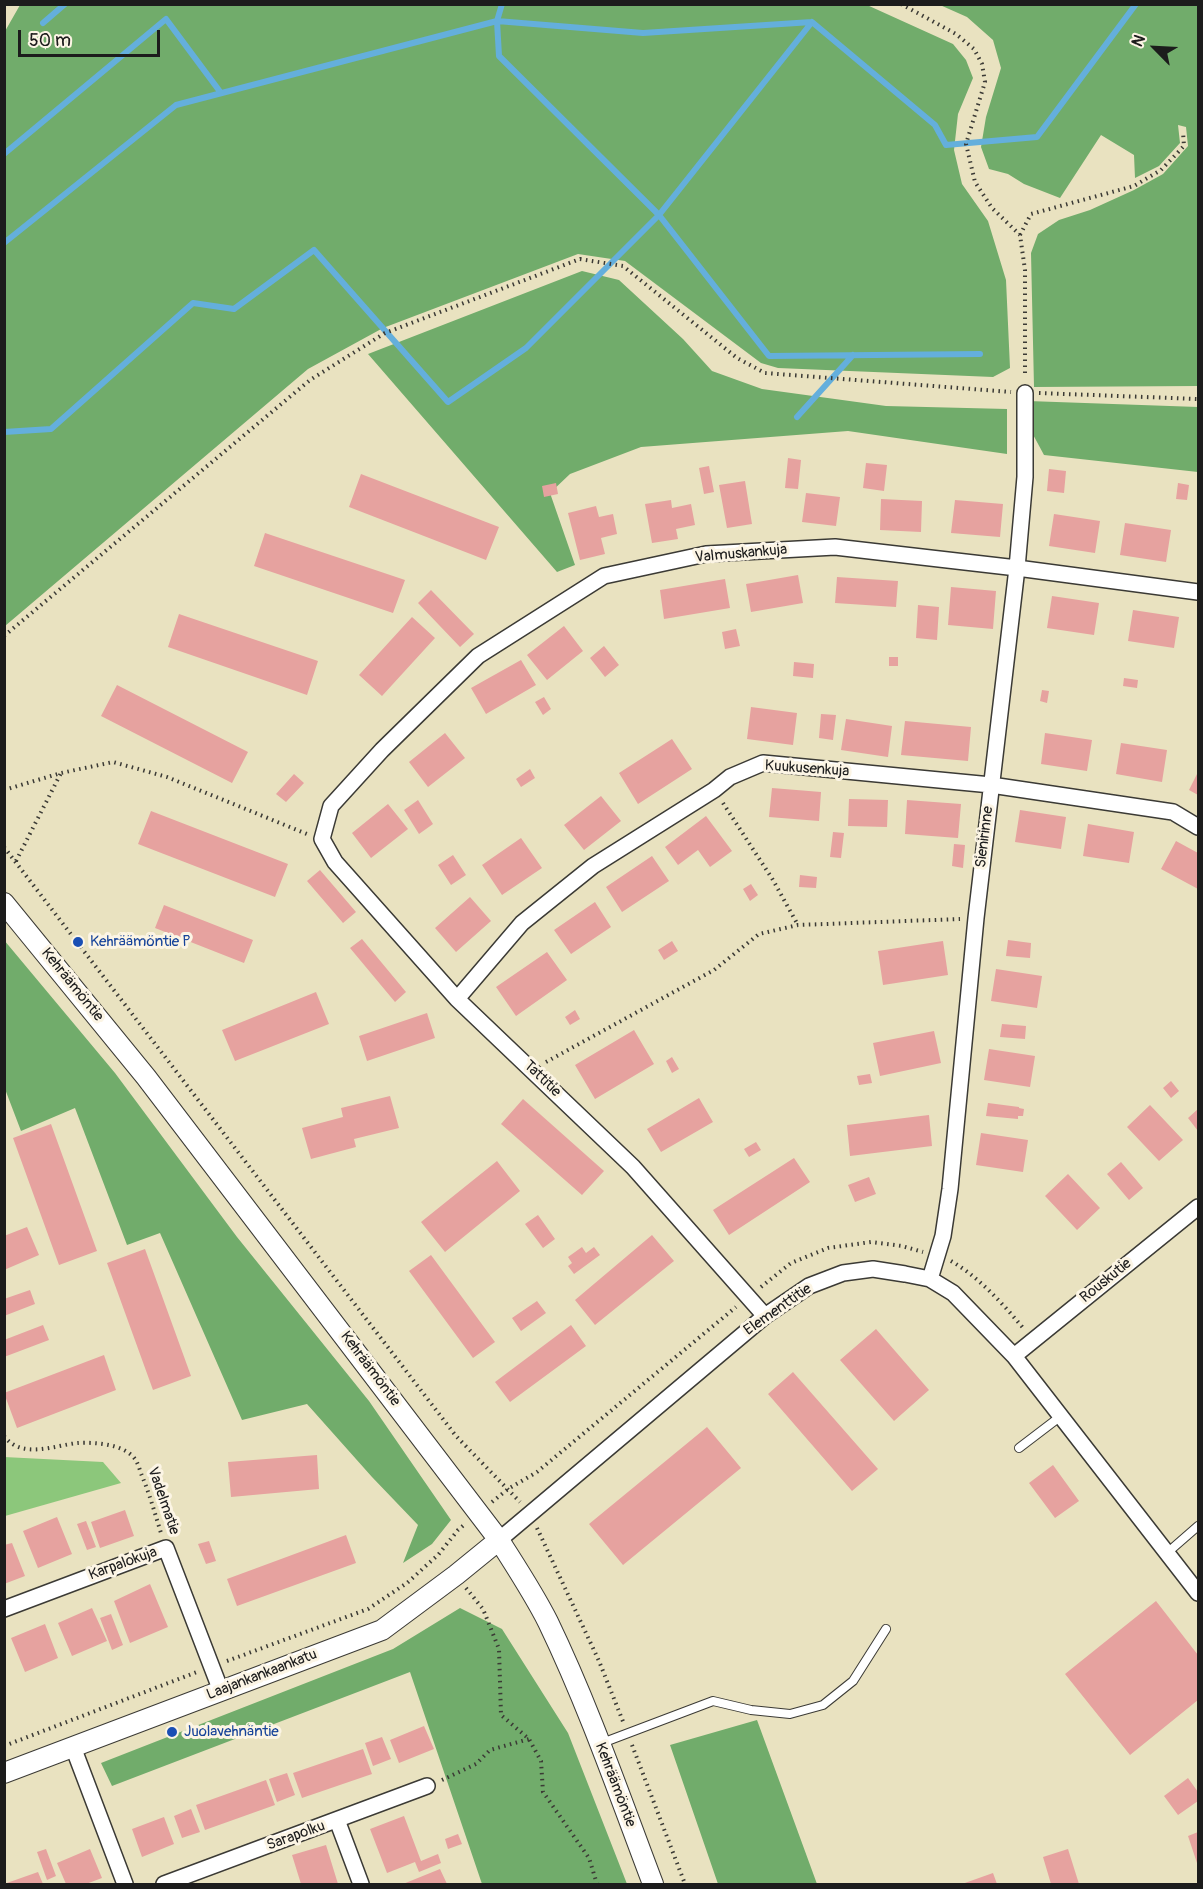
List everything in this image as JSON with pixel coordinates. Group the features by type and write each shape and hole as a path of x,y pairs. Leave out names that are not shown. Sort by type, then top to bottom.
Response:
{"street":[{"name":"Sienirinne","path":"930,1279 943,1236 950,1189 976,918 1017,568 1025,477 1025,393"},
{"name":"Valmuskankuja","path":"322,839 331,806 382,750 478,656 603,576 706,554 834,547 1198,592"},
{"name":"Kuukusenkuja","path":"457,999 522,923 593,866 714,790 729,777 763,763 991,785 1173,812 1198,827"},
{"name":"Tattitie","path":"322,839 335,862 457,999 633,1167 765,1316"},
{"name":"Kehräämöntie","path":"4,903 146,1077 499,1540 548,1622 600,1744 653,1884"},
{"name":"Rouskutie","path":"1014,1356 1198,1207"},
{"name":"Elementtitie","path":"499,1540 765,1316 809,1286 843,1273 873,1269 930,1279 953,1293 1014,1356 1198,1593"},
{"name":"Laajankankaankatu","path":"4,1773 382,1630 499,1540"},
{"name":"Karpalokuja","path":"4,1609 166,1548 221,1691"},
{"path":"73,1748 125,1884"},
{"name":"Sarapolku","path":"164,1884 428,1786"},
{"path":"337,1820 361,1884"}],"lane":[{"path":"1019,1448 1061,1416"},
{"path":"1167,1552 1198,1526"},
{"path":"600,1744 713,1701 751,1710 790,1714 823,1705 853,1681 886,1629"}],"path":[{"path":"901,4 956,34 974,50 982,64 985,82 966,144 970,163 975,182 992,208 1020,235"},
{"path":"1025,393 1025,270 1020,235 1031,214 1134,186 1161,170 1184,146 1183,132"},
{"path":"4,636 310,380 385,333 580,259 623,266 737,358 765,373 1025,393 1198,399"},
{"path":"4,790 113,762 167,777 290,829 322,839"},
{"path":"16,861 61,774"},
{"path":"714,790 773,880 798,925"},
{"path":"532,1069 714,970 759,934 798,925 976,918"},
{"name":"Vadelmatie","path":"4,1436 9,1442 35,1450 79,1443 103,1444 120,1448 134,1458 150,1495 166,1548"},
{"path":"4,1746 368,1609 408,1583 438,1555 458,1530 508,1489"},
{"path":"456,1575 483,1609 499,1649 501,1715 530,1739 541,1761 543,1792 589,1858 597,1884"},
{"path":"428,1786 476,1764 490,1750 530,1739"}],"green space":[{"path":"20,5 867,5 953,44 966,60 973,78 958,114 954,150 962,184 988,221 1006,280 1010,368 993,377 778,368 761,363 625,261 578,254 383,328 308,369 5,626 4,33"},
{"path":"940,5 1198,5 1198,386 1034,387 1031,253 1038,234 1059,220 1090,210 1163,174 1188,146 1186,127 1178,125 1180,143 1159,166 1135,178 1134,155 1101,135 1060,198 1024,184 1008,174 989,169 981,147 986,117 1001,68 993,40 967,17"},
{"path":"582,271 619,280 683,339 712,371 762,389 886,406 1007,409 1007,454 848,431 641,447 570,474 550,493 575,565 557,572 368,354"},
{"path":"1028,401 1198,407 1198,472 1044,455 1030,429"},
{"path":"4,940 115,1073 237,1237 369,1401 451,1520 432,1544 403,1563 418,1525 307,1404 242,1420 160,1233 127,1245 75,1108 21,1131 5,1089"},
{"path":"4,1457 103,1462 121,1483 5,1516"},
{"path":"460,1608 502,1629 568,1733 627,1884 482,1884 410,1672 112,1786 101,1763 393,1649"},
{"path":"757,1720 817,1884 718,1884 670,1745"}],"building":[{"path":"788,458 801,460 798,489 785,488"},
{"path":"866,463 887,465 884,491 863,488"},
{"path":"709,466 714,492 704,494 699,468"},
{"path":"1049,469 1066,471 1064,493 1047,491"},
{"path":"361,474 499,527 486,560 349,507"},
{"path":"745,481 752,524 727,528 719,485"},
{"path":"556,483 558,494 544,497 542,486"},
{"path":"1178,483 1189,485 1187,500 1176,499"},
{"path":"806,493 840,497 836,526 802,522"},
{"path":"881,499 922,501 921,532 880,530"},
{"path":"671,500 672,508 691,504 695,525 676,529 678,539 652,543 645,504"},
{"path":"955,500 1003,504 1000,537 951,533"},
{"path":"596,506 599,517 613,514 617,534 601,538 605,554 580,560 568,513"},
{"path":"1054,514 1100,521 1095,553 1049,546"},
{"path":"1125,523 1171,530 1166,562 1120,555"},
{"path":"265,533 405,580 393,613 254,566"},
{"path":"798,575 803,603 751,612 746,584"},
{"path":"837,577 898,581 896,607 835,603"},
{"path":"725,579 730,608 664,619 660,590"},
{"path":"951,587 996,591 993,629 948,625"},
{"path":"431,590 474,634 460,647 418,603"},
{"path":"1052,596 1099,603 1094,635 1047,628"},
{"path":"918,605 939,607 937,640 916,638"},
{"path":"1133,610 1179,617 1174,648 1128,641"},
{"path":"179,614 318,661 307,695 168,647"},
{"path":"412,617 435,638 382,696 359,675"},
{"path":"564,626 583,651 547,680 527,655"},
{"path":"736,629 740,646 725,649 722,632"},
{"path":"604,646 619,665 605,677 590,658"},
{"path":"889,657 898,657 898,666 889,666"},
{"path":"521,660 536,685 486,714 471,688"},
{"path":"794,662 814,664 813,678 793,676"},
{"path":"1124,678 1138,680 1137,688 1123,686"},
{"path":"117,685 248,752 232,783 101,716"},
{"path":"1042,690 1049,691 1047,703 1040,701"},
{"path":"544,697 551,709 543,715 535,702"},
{"path":"751,707 797,713 793,745 747,739"},
{"path":"821,714 836,715 833,740 819,738"},
{"path":"846,719 892,726 888,757 841,750"},
{"path":"905,721 971,727 968,761 901,755"},
{"path":"445,733 465,758 428,787 409,762"},
{"path":"1045,733 1092,740 1087,771 1041,764"},
{"path":"672,739 692,769 638,804 619,773"},
{"path":"1121,743 1167,750 1162,782 1116,774"},
{"path":"530,769 535,778 521,787 516,779"},
{"path":"1198,772 1198,795 1189,790"},
{"path":"294,774 304,783 286,802 276,794"},
{"path":"772,788 821,792 819,821 769,817"},
{"path":"601,796 621,821 584,850 564,825"},
{"path":"849,799 888,800 887,827 848,826"},
{"path":"418,800 433,824 419,834 404,810"},
{"path":"907,800 961,804 958,838 905,834"},
{"path":"388,804 408,829 371,858 352,833"},
{"path":"1020,810 1066,817 1061,849 1015,842"},
{"path":"151,811 288,864 275,897 138,844"},
{"path":"706,816 732,851 710,867 698,850 678,865 665,847"},
{"path":"1088,824 1134,832 1129,863 1083,856"},
{"path":"833,832 844,833 841,858 830,857"},
{"path":"521,838 542,868 502,895 482,865"},
{"path":"1176,841 1198,853 1198,889 1161,869"},
{"path":"954,844 965,845 963,868 952,866"},
{"path":"453,855 466,875 451,885 438,865"},
{"path":"652,856 669,881 622,912 606,887"},
{"path":"320,870 356,912 343,923 307,881"},
{"path":"800,875 817,877 816,888 799,887"},
{"path":"751,884 758,895 750,901 743,889"},
{"path":"470,897 491,921 456,952 435,928"},
{"path":"595,902 611,927 571,954 554,930"},
{"path":"164,905 253,940 244,963 155,928"},
{"path":"362,939 406,992 395,1002 350,948"},
{"path":"1008,940 1031,943 1030,958 1006,956"},
{"path":"672,941 678,951 664,960 658,950"},
{"path":"943,941 948,975 883,985 878,951"},
{"path":"547,952 567,980 516,1016 496,987"},
{"path":"996,969 1042,976 1037,1008 991,1001"},
{"path":"316,992 329,1024 235,1061 222,1030"},
{"path":"575,1010 580,1019 570,1025 565,1017"},
{"path":"427,1013 435,1038 367,1061 359,1036"},
{"path":"1002,1024 1026,1026 1025,1039 1000,1037"},
{"path":"634,1030 654,1064 595,1099 575,1065"},
{"path":"934,1031 941,1063 880,1076 873,1043"},
{"path":"989,1049 1035,1056 1030,1087 984,1080"},
{"path":"672,1057 679,1069 672,1073 666,1061"},
{"path":"870,1074 872,1083 859,1085 857,1076"},
{"path":"1171,1081 1179,1091 1171,1098 1163,1088"},
{"path":"390,1096 399,1128 354,1139 356,1147 311,1159 302,1128 343,1117 341,1108"},
{"path":"699,1098 713,1122 661,1152 647,1129"},
{"path":"523,1099 604,1171 582,1195 501,1124"},
{"path":"988,1103 1019,1107 1024,1109 1023,1116 1018,1116 1018,1119 986,1116"},
{"path":"1150,1105 1183,1140 1159,1161 1127,1127"},
{"path":"1198,1109 1198,1131 1188,1118"},
{"path":"929,1115 932,1146 850,1156 847,1125"},
{"path":"51,1124 97,1251 59,1265 13,1138"},
{"path":"981,1133 1028,1140 1023,1172 976,1165"},
{"path":"756,1142 761,1150 749,1157 744,1149"},
{"path":"794,1158 810,1182 729,1235 713,1210"},
{"path":"497,1161 520,1191 445,1252 421,1222"},
{"path":"1121,1162 1143,1188 1129,1200 1107,1174"},
{"path":"1068,1174 1100,1208 1077,1230 1045,1196"},
{"path":"869,1177 876,1194 855,1202 848,1185"},
{"path":"538,1215 555,1239 543,1248 525,1224"},
{"path":"27,1227 39,1255 4,1270 4,1236"},
{"path":"652,1235 674,1261 595,1325 575,1300"},
{"path":"582,1247 586,1253 594,1247 600,1255 574,1274 568,1266 572,1263 568,1257"},
{"path":"145,1249 191,1376 153,1390 107,1263"},
{"path":"431,1255 495,1342 473,1358 409,1271"},
{"path":"30,1290 35,1304 4,1316 4,1299"},
{"path":"537,1301 546,1313 521,1331 512,1318"},
{"path":"43,1325 49,1340 4,1357 4,1340"},
{"path":"571,1325 586,1346 510,1402 495,1382"},
{"path":"876,1329 929,1390 894,1421 840,1360"},
{"path":"104,1355 116,1390 17,1428 4,1393"},
{"path":"793,1372 878,1469 852,1491 768,1394"},
{"path":"707,1427 741,1468 623,1565 589,1524"},
{"path":"317,1455 319,1489 231,1497 228,1462"},
{"path":"1053,1465 1079,1501 1055,1518 1029,1483"},
{"path":"125,1510 134,1536 100,1548 91,1522"},
{"path":"57,1517 72,1554 38,1568 23,1531"},
{"path":"86,1521 96,1547 87,1550 77,1524"},
{"path":"346,1535 356,1563 237,1606 227,1579"},
{"path":"209,1541 216,1561 206,1564 198,1544"},
{"path":"12,1543 25,1576 4,1584 4,1545"},
{"path":"150,1584 168,1627 130,1643 114,1601"},
{"path":"1156,1601 1198,1655 1198,1700 1130,1755 1065,1674"},
{"path":"92,1608 107,1641 72,1656 58,1623"},
{"path":"111,1614 123,1645 112,1650 100,1618"},
{"path":"45,1624 58,1658 25,1672 11,1638"},
{"path":"424,1726 434,1749 399,1763 390,1740"},
{"path":"382,1737 391,1759 373,1766 365,1743"},
{"path":"363,1749 372,1774 302,1798 293,1773"},
{"path":"287,1773 295,1795 277,1802 269,1779"},
{"path":"1188,1778 1198,1792 1198,1801 1178,1815 1164,1796"},
{"path":"266,1780 275,1805 205,1830 196,1805"},
{"path":"191,1809 200,1832 182,1838 174,1816"},
{"path":"404,1816 421,1861 438,1854 441,1863 419,1872 415,1862 387,1873 370,1829"},
{"path":"164,1817 174,1844 142,1857 132,1829"},
{"path":"1198,1832 1198,1866 1188,1836"},
{"path":"458,1834 462,1844 448,1849 445,1839"},
{"path":"326,1845 338,1884 301,1884 292,1855"},
{"path":"46,1849 56,1876 47,1880 37,1852"},
{"path":"90,1849 102,1878 86,1884 66,1884 57,1863"},
{"path":"1068,1849 1079,1884 1051,1884 1043,1857"},
{"path":"440,1869 447,1884 403,1884"},
{"path":"38,1872 43,1884 4,1884"},
{"path":"993,1873 997,1884 962,1884"}],"waterway":[{"path":"43,23 65,4"},
{"path":"502,4 497,21 499,56 659,215 769,356 980,354"},
{"path":"4,243 176,105 497,21 643,33 812,22 935,125 946,145 1037,137 1136,4"},
{"path":"4,154 166,19 221,93"},
{"path":"4,432 51,429 193,303 234,309 314,250 448,402 526,348 659,215 812,22"},
{"path":"797,417 853,355"}],"place":[{"name":"Kehräämöntie P","path":"78,942"},
{"name":"Juolavehnäntie","path":"172,1732"}]}
